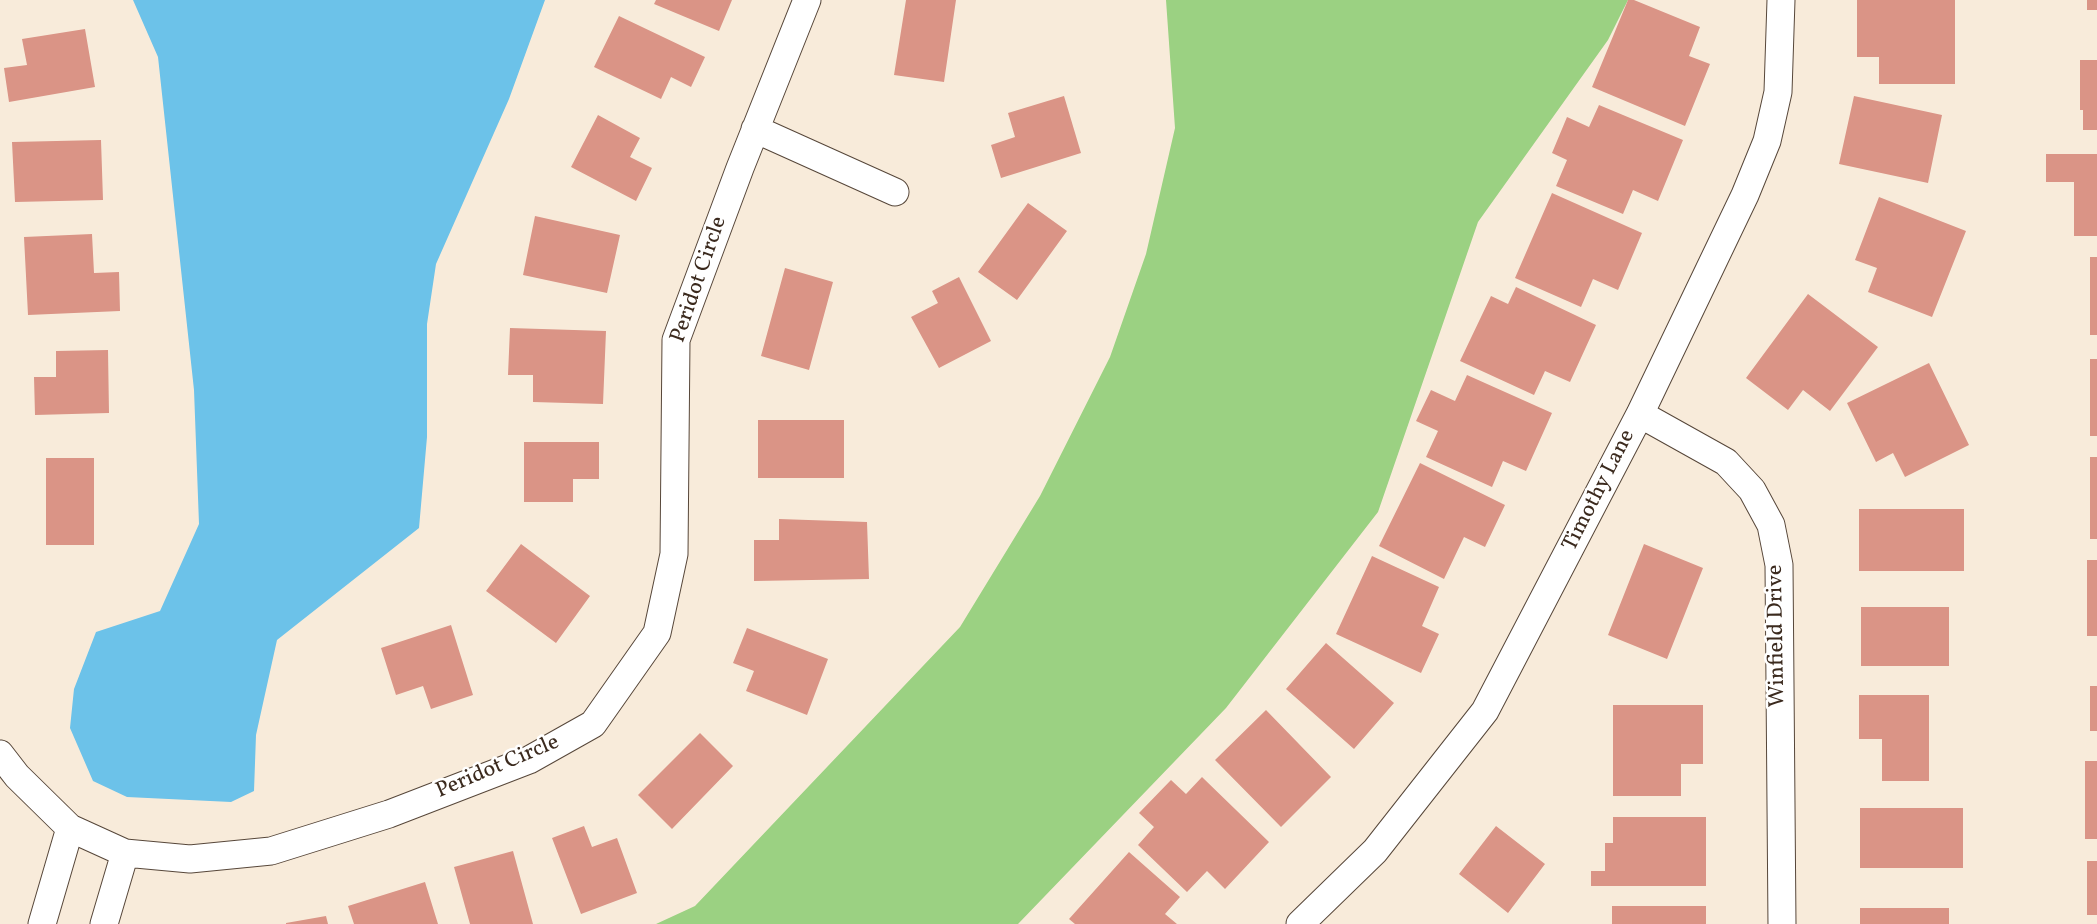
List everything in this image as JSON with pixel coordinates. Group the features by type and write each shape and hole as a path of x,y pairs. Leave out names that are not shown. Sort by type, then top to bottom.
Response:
{"street":[{"name":"Peridot Circle","path":"0,754 17,776 70,828 125,853 190,860 271,851 389,814 529,760 593,724 657,633 674,554 676,340 755,129 807,0"},
{"name":"Timothy Lane","path":"1300,924 1375,851 1485,711 1640,414 1711,269 1767,141 1778,92 1781,0"},
{"path":"755,129 895,192"},
{"name":"Winfield Drive","path":"1640,414 1726,462 1752,490 1771,525 1779,565 1782,924"},
{"path":"42,924 70,828"},
{"path":"104,924 125,853"}],"green space":[{"path":"1166,0 1628,0 1608,40 1478,222 1378,512 1226,708 1018,924 656,924 695,906 960,627 1040,496 1110,357 1146,254 1175,128"}],"water":[{"path":"133,0 545,0 509,99 436,264 427,324 427,437 419,528 277,640 256,735 254,791 231,802 127,797 93,781 70,728 74,689 96,632 160,611 199,524 194,390 158,57"}],"building":[{"path":"656,0 732,0 719,31 654,4"},
{"path":"906,0 956,0 944,82 894,75"},
{"path":"1628,0 1634,0 1700,27 1689,56 1710,64 1685,126 1592,87"},
{"path":"1857,0 1955,0 1955,84 1879,84 1879,57 1857,57"},
{"path":"2087,0 2097,0 2097,10 2087,10"},
{"path":"619,16 705,57 691,87 671,77 661,99 594,67"},
{"path":"85,29 95,87 9,102 4,68 27,65 22,39"},
{"path":"2080,60 2097,60 2097,130 2083,130 2083,110 2080,110"},
{"path":"1064,96 1081,153 1001,178 991,145 1015,137 1008,113"},
{"path":"1854,96 1942,115 1928,183 1839,164"},
{"path":"1599,105 1683,140 1658,201 1633,190 1623,214 1556,186 1567,160 1552,153 1567,117 1589,127"},
{"path":"598,115 640,138 630,157 652,168 636,201 571,167"},
{"path":"101,140 103,200 15,202 12,142"},
{"path":"2046,154 2097,154 2097,236 2074,236 2074,182 2046,182"},
{"path":"1552,193 1642,233 1618,290 1593,279 1581,307 1515,278"},
{"path":"1879,197 1966,231 1932,317 1868,292 1877,268 1855,260"},
{"path":"1028,203 1067,231 1017,300 978,272"},
{"path":"535,216 620,235 607,293 523,275"},
{"path":"92,234 94,273 119,272 120,311 28,315 24,237"},
{"path":"2090,257 2097,257 2097,335 2090,335"},
{"path":"785,268 833,282 809,370 761,356"},
{"path":"959,277 991,341 939,368 911,317 938,303 932,291"},
{"path":"1516,287 1596,325 1570,382 1545,371 1534,395 1460,361 1491,296 1508,304"},
{"path":"1808,294 1878,347 1830,411 1803,390 1788,410 1746,378"},
{"path":"510,328 606,331 603,404 533,402 533,375 508,375"},
{"path":"108,350 109,413 35,415 34,377 56,377 56,351"},
{"path":"2090,359 2097,359 2097,436 2090,436"},
{"path":"1929,363 1969,445 1905,477 1893,453 1876,462 1847,403"},
{"path":"1467,375 1552,413 1526,471 1503,461 1492,487 1426,457 1438,431 1416,421 1431,390 1455,401"},
{"path":"758,420 844,420 844,478 758,478"},
{"path":"524,442 599,442 599,479 573,479 573,502 524,502"},
{"path":"2090,457 2097,457 2097,539 2090,539"},
{"path":"46,458 94,458 94,545 46,545"},
{"path":"1420,463 1505,505 1485,547 1464,537 1444,579 1379,546"},
{"path":"1859,509 1964,509 1964,571 1859,571"},
{"path":"779,519 867,522 869,579 754,581 754,540 779,540"},
{"path":"521,544 590,596 556,643 486,591"},
{"path":"1644,544 1703,568 1667,659 1608,635"},
{"path":"1372,556 1439,587 1422,626 1439,634 1421,673 1336,634"},
{"path":"2087,560 2097,560 2097,636 2087,636"},
{"path":"1861,607 1949,607 1949,666 1861,666"},
{"path":"451,625 473,695 431,709 423,686 396,695 381,648"},
{"path":"747,628 828,659 807,715 746,691 754,671 733,663"},
{"path":"1326,643 1394,703 1354,749 1286,689"},
{"path":"2090,686 2097,686 2097,731 2090,731"},
{"path":"1859,695 1929,695 1929,781 1882,781 1882,739 1859,739"},
{"path":"1613,705 1703,705 1703,764 1681,764 1681,796 1613,796"},
{"path":"1266,710 1331,777 1281,827 1215,760"},
{"path":"700,733 733,766 672,829 638,795"},
{"path":"2085,761 2097,761 2097,839 2085,839"},
{"path":"1202,777 1269,842 1225,889 1207,871 1187,892 1138,845 1154,827 1139,813 1171,780 1186,794"},
{"path":"1860,808 1963,808 1963,868 1860,868"},
{"path":"1613,817 1706,817 1706,886 1591,886 1591,871 1605,871 1605,843 1613,843"},
{"path":"584,826 592,847 617,838 637,893 581,914 552,838"},
{"path":"1496,826 1545,864 1508,913 1459,874"},
{"path":"513,851 533,924 470,924 454,867"},
{"path":"1129,852 1180,897 1165,914 1177,924 1075,924 1069,919"},
{"path":"2087,861 2097,861 2097,915 2087,915"},
{"path":"425,882 438,924 354,924 348,906"},
{"path":"1612,906 1706,906 1706,924 1612,924"},
{"path":"1860,908 1949,908 1949,924 1860,924"},
{"path":"326,916 328,924 286,924 286,923"}]}
